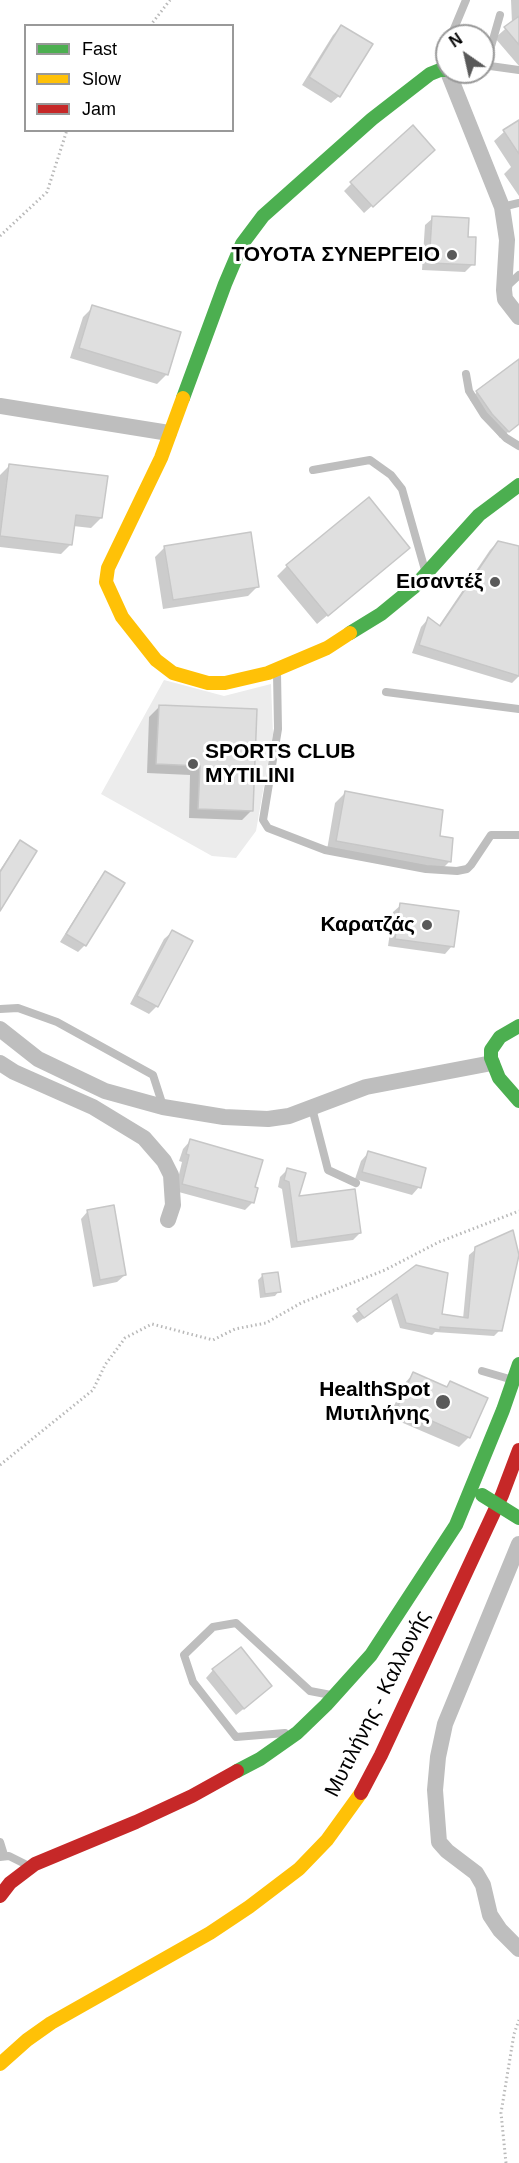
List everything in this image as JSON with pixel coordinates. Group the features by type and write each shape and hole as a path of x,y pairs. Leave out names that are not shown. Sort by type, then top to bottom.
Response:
{"street":[{"path":"435,71 372,118 263,216 242,244 161,458 108,568 106,582 122,617 156,660 172,673 208,683 225,683 278,669 327,648 354,632 403,598 479,515 519,485"},
{"path":"453,84 502,207 507,240 505,299 519,317"},
{"path":"0,406 169,433"},
{"path":"517,1028 495,1043 492,1050 492,1063 499,1078 519,1101"},
{"path":"0,1029 38,1059 105,1091 163,1107 224,1117 268,1119 289,1116 366,1087 492,1063"},
{"path":"0,1064 110,1116 144,1138 164,1161 171,1175 173,1205 168,1220"},
{"path":"1,1890 30,1867 192,1796 260,1759 297,1733 371,1655 477,1492 519,1364"},
{"name":"Μυτιλήνης - Καλλονής","path":"0,2064 51,2023 210,1933 249,1907 299,1869 327,1840 363,1790 381,1755 498,1505 519,1450"},
{"path":"477,1492 519,1518"},
{"path":"519,1544 445,1724 438,1757 435,1790 439,1842 476,1873 483,1885 490,1915 500,1930 519,1949"}],"lane":[{"path":"456,24 466,0"},
{"path":"495,30 500,15"},
{"path":"495,66 519,69"},
{"path":"502,207 519,203"},
{"path":"504,290 519,276"},
{"path":"466,374 469,391 484,415 506,438 519,446"},
{"path":"313,470 370,460 391,475 402,489 426,573"},
{"path":"278,669 278,729 263,820 268,828 325,850 426,869 457,871 471,865 491,835 519,835"},
{"path":"386,692 519,709"},
{"path":"0,1009 18,1008 57,1022 153,1075 163,1107"},
{"path":"312,1108 328,1170 357,1183"},
{"path":"482,1371 513,1380"},
{"path":"297,1733 236,1737 193,1682 184,1655 213,1627 236,1623 310,1691 334,1695"},
{"path":"0,1842 2,1856 9,1856 30,1867"}],"path":[{"path":"152,24 170,0"},
{"path":"0,236 47,192 66,132"},
{"path":"0,1465 93,1390 105,1365 125,1338 152,1324 213,1340 235,1329 266,1323 301,1303 385,1270 439,1242 519,1211"},
{"path":"506,2163 501,2113 514,2034 519,2020"}],"shaded area":[{"name":"SPORTS CLUB MYTILINI","path":"164,680 224,696 271,684 273,734 256,831 236,858 212,856 101,794"}],"building":[{"path":"519,16 519,45 504,27"},
{"path":"341,25 373,44 340,97 309,77"},
{"path":"519,120 519,154 503,130"},
{"path":"413,125 435,150 373,207 350,182"},
{"path":"432,216 469,218 468,237 476,237 475,265 429,263"},
{"path":"92,305 181,332 168,375 79,348"},
{"path":"519,359 519,424 509,432 492,414 476,391"},
{"path":"9,464 108,476 102,518 76,515 72,545 0,536"},
{"path":"369,497 410,548 328,616 286,565"},
{"path":"251,532 259,587 173,600 164,546"},
{"name":"Εισαντέξ","path":"498,541 519,546 519,676 419,645 428,617 440,626"},
{"path":"159,705 257,709 253,811 198,809 200,766 156,764"},
{"path":"345,791 443,810 440,836 453,838 451,862 336,841"},
{"path":"20,840 37,851 0,911 0,872"},
{"path":"105,871 125,883 86,946 66,934"},
{"name":"Καρατζάς","path":"400,903 459,911 454,947 395,939"},
{"path":"172,930 193,941 158,1007 137,996"},
{"path":"190,1139 263,1160 255,1187 258,1188 254,1203 182,1184 189,1155 186,1154"},
{"path":"368,1151 426,1168 421,1188 362,1172"},
{"path":"287,1168 306,1173 299,1196 355,1189 361,1233 297,1242 289,1182 284,1180"},
{"path":"114,1205 126,1275 100,1280 87,1210"},
{"path":"513,1230 519,1255 502,1331 440,1327 440,1330 406,1323 397,1294 364,1318 357,1309 416,1265 448,1273 442,1314 468,1318 475,1247"},
{"path":"278,1272 281,1292 265,1294 262,1274"},
{"name":"HealthSpot Μυτιλήνης","path":"413,1372 447,1387 450,1381 488,1398 470,1438 398,1406"},
{"path":"241,1647 272,1686 244,1709 212,1669"}],"traffic: fast":[{"path":"183,398 242,244 263,216 372,119 435,72"},
{"path":"350,633 381,614 414,587 479,515 519,485"},
{"path":"519,1026 500,1037 491,1050 491,1058 499,1078 519,1101"},
{"path":"237,1771 260,1759 297,1733 371,1655 456,1525 503,1410 519,1364"},
{"path":"482,1495 519,1518"}],"traffic: slow":[{"path":"183,398 161,458 108,568 106,582 122,617 156,660 173,673 208,683 225,683 268,673 327,648 350,633"},
{"path":"0,2064 51,2023 210,1933 249,1907 299,1869 327,1840 361,1793"}],"traffic: jam":[{"path":"361,1793 381,1755 502,1495 519,1450"},
{"path":"0,1896 10,1883 35,1864 136,1822 192,1796 237,1771"}],"place":[{"name":"ΤΟΥΟΤΑ ΣΥΝΕΡΓΕΙΟ","path":"452,255"},
{"name":"Εισαντέξ","path":"495,582"},
{"name":"SPORTS CLUB MYTILINI","path":"193,764"},
{"name":"Καρατζάς","path":"427,925"},
{"name":"HealthSpot Μυτιλήνης","path":"443,1402"}]}
